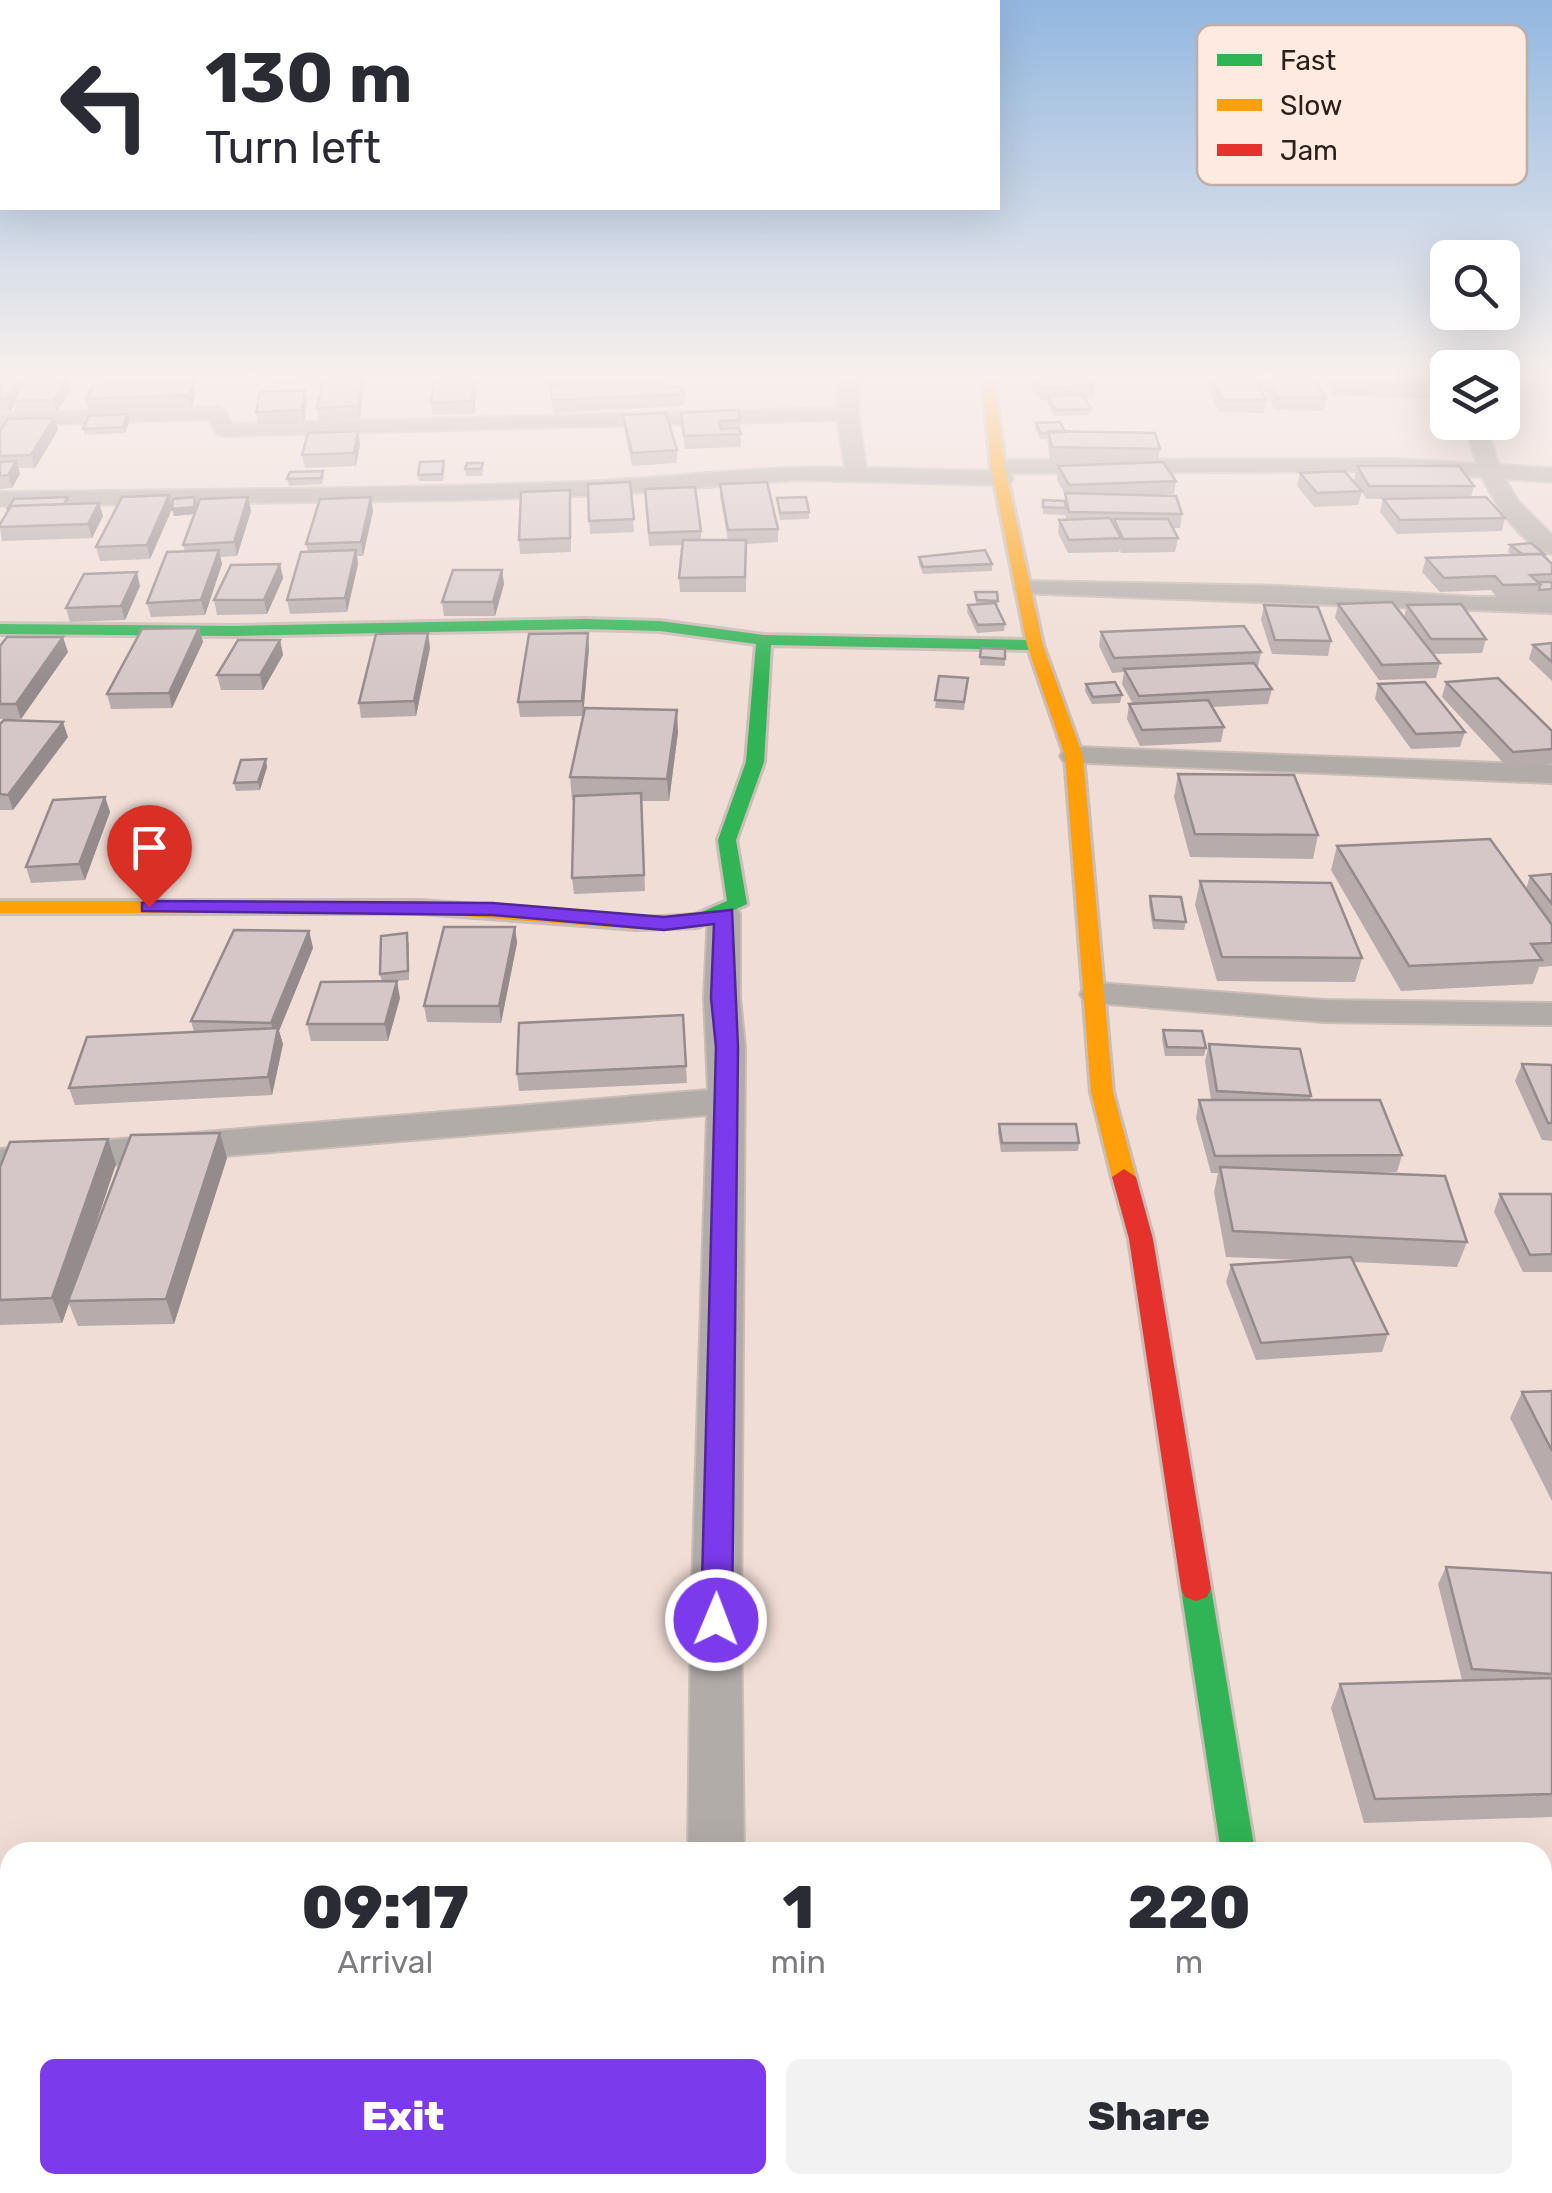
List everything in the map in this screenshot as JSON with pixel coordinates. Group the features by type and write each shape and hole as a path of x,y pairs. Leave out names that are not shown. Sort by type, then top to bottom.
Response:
{"street":[{"path":"0,499 475,492 729,479"},
{"path":"1002,479 1035,645 1074,756 1102,1092 1141,1238 1236,1842"},
{"path":"1494,479 1516,518 1552,547"},
{"path":"1026,588 1280,593 1478,606 1552,605"},
{"path":"0,629 585,624 660,626 764,640 1035,645"},
{"path":"0,907 493,909 664,924 704,921 737,904 727,840 755,762 764,640"},
{"path":"1074,756 1552,774"},
{"path":"716,1842 726,1101 724,914"},
{"path":"1096,994 1242,1009 1415,1016 1552,1014"},
{"path":"0,1162 726,1101"}],"building":[{"path":"1066,479 1176,481 1069,485"},
{"path":"1305,479 1352,479 1362,491 1317,493"},
{"path":"1365,479 1469,479 1474,486 1369,486"},
{"path":"630,482 634,519 589,521 588,484"},
{"path":"767,482 778,529 728,530 720,484"},
{"path":"695,487 701,531 649,533 645,489"},
{"path":"570,490 570,538 519,540 521,492"},
{"path":"1065,493 1176,496 1182,514 1069,512"},
{"path":"169,495 147,545 96,547 122,497"},
{"path":"68,497 64,504 11,506 7,510 14,499"},
{"path":"195,497 194,507 172,509 173,499"},
{"path":"248,497 234,542 183,545 200,499"},
{"path":"371,497 361,542 306,544 320,499"},
{"path":"806,497 809,512 780,513 777,498"},
{"path":"1486,497 1505,518 1400,520 1383,499"},
{"path":"1043,500 1065,501 1066,508 1043,507"},
{"path":"99,503 88,524 0,527 11,506"},
{"path":"1110,518 1121,538 1069,540 1059,520"},
{"path":"1114,519 1168,519 1178,538 1123,539"},
{"path":"683,540 746,540 745,577 679,578"},
{"path":"1531,543 1544,554 1522,554 1510,545"},
{"path":"219,550 201,600 147,603 167,552"},
{"path":"356,550 345,598 287,600 301,552"},
{"path":"985,550 992,564 923,567 919,557"},
{"path":"1542,554 1552,564 1552,574 1530,575 1540,584 1503,585 1495,576 1444,578 1426,558"},
{"path":"280,564 264,600 214,600 231,565"},
{"path":"453,570 502,570 493,602 442,602"},
{"path":"137,572 121,606 66,608 84,574"},
{"path":"1538,582 1552,582 1552,589 1539,590"},
{"path":"975,592 997,592 998,601 977,600"},
{"path":"1392,602 1440,663 1382,665 1338,604"},
{"path":"995,603 1005,624 978,625 968,605"},
{"path":"1461,604 1486,639 1431,639 1407,605"},
{"path":"1264,605 1318,607 1331,641 1275,640"},
{"path":"1244,626 1261,652 1114,658 1101,632"},
{"path":"199,628 169,693 107,694 142,629"},
{"path":"428,633 414,701 359,703 376,634"},
{"path":"588,633 582,701 518,702 529,634"},
{"path":"7,637 63,637 16,704 0,704 0,646"},
{"path":"238,640 280,640 260,675 217,675"},
{"path":"1552,643 1552,662 1533,645"},
{"path":"981,648 1005,649 1005,659 980,657"},
{"path":"1254,663 1272,689 1139,696 1124,669"},
{"path":"939,676 968,678 964,702 935,700"},
{"path":"1498,678 1552,731 1552,749 1513,752 1446,682"},
{"path":"1115,682 1122,695 1093,697 1086,684"},
{"path":"1425,682 1465,732 1416,734 1378,684"},
{"path":"1208,700 1224,727 1142,730 1129,704"},
{"path":"585,708 677,710 667,779 570,777"},
{"path":"4,720 63,722 8,795 0,794 0,724"},
{"path":"266,759 258,782 234,783 241,760"},
{"path":"1178,774 1294,775 1318,835 1195,834"},
{"path":"641,793 644,875 572,878 574,796"},
{"path":"105,797 79,864 26,867 53,800"},
{"path":"1490,839 1552,925 1552,943 1531,944 1542,960 1409,966 1337,846"},
{"path":"1552,874 1552,904 1530,876"},
{"path":"1200,881 1331,883 1362,958 1222,957"},
{"path":"1150,896 1181,897 1186,922 1154,920"},
{"path":"444,927 515,927 499,1006 424,1006"},
{"path":"234,930 309,931 271,1023 191,1021"},
{"path":"407,933 408,971 380,974 381,936"},
{"path":"397,981 385,1024 307,1024 321,982"},
{"path":"683,1015 686,1066 517,1074 519,1023"},
{"path":"278,1028 268,1077 69,1088 87,1037"},
{"path":"1163,1030 1202,1031 1206,1048 1167,1047"},
{"path":"1209,1044 1300,1049 1311,1096 1217,1091"},
{"path":"1522,1064 1552,1065 1552,1123 1548,1123"},
{"path":"1199,1100 1380,1100 1402,1155 1215,1156"},
{"path":"999,1124 1076,1124 1079,1143 1002,1143"},
{"path":"220,1133 166,1299 68,1301 131,1135"},
{"path":"108,1139 52,1298 0,1300 0,1167 10,1142"},
{"path":"1220,1167 1445,1176 1467,1242 1233,1231"},
{"path":"1500,1194 1552,1194 1552,1254 1530,1255"},
{"path":"1351,1257 1388,1334 1261,1343 1231,1265"},
{"path":"1552,1391 1552,1451 1522,1392"},
{"path":"1446,1567 1552,1573 1552,1674 1472,1669"},
{"path":"1552,1678 1552,1794 1375,1799 1340,1684"}],"traffic: fast":[{"path":"0,629 234,631 585,624 660,626 764,640 1035,645"},
{"path":"637,923 698,921 737,904 727,840 755,762 764,640"},
{"path":"1196,1588 1236,1842"}],"traffic: slow":[{"path":"1001,479 1035,645 1074,756 1102,1092 1124,1177"},
{"path":"0,907 421,907 637,923"}],"traffic: jam":[{"path":"1124,1177 1141,1239 1196,1588"}],"route":[{"path":"149,907 493,909 664,924 704,921 724,914 722,998 727,1047 716,1620"}]}
